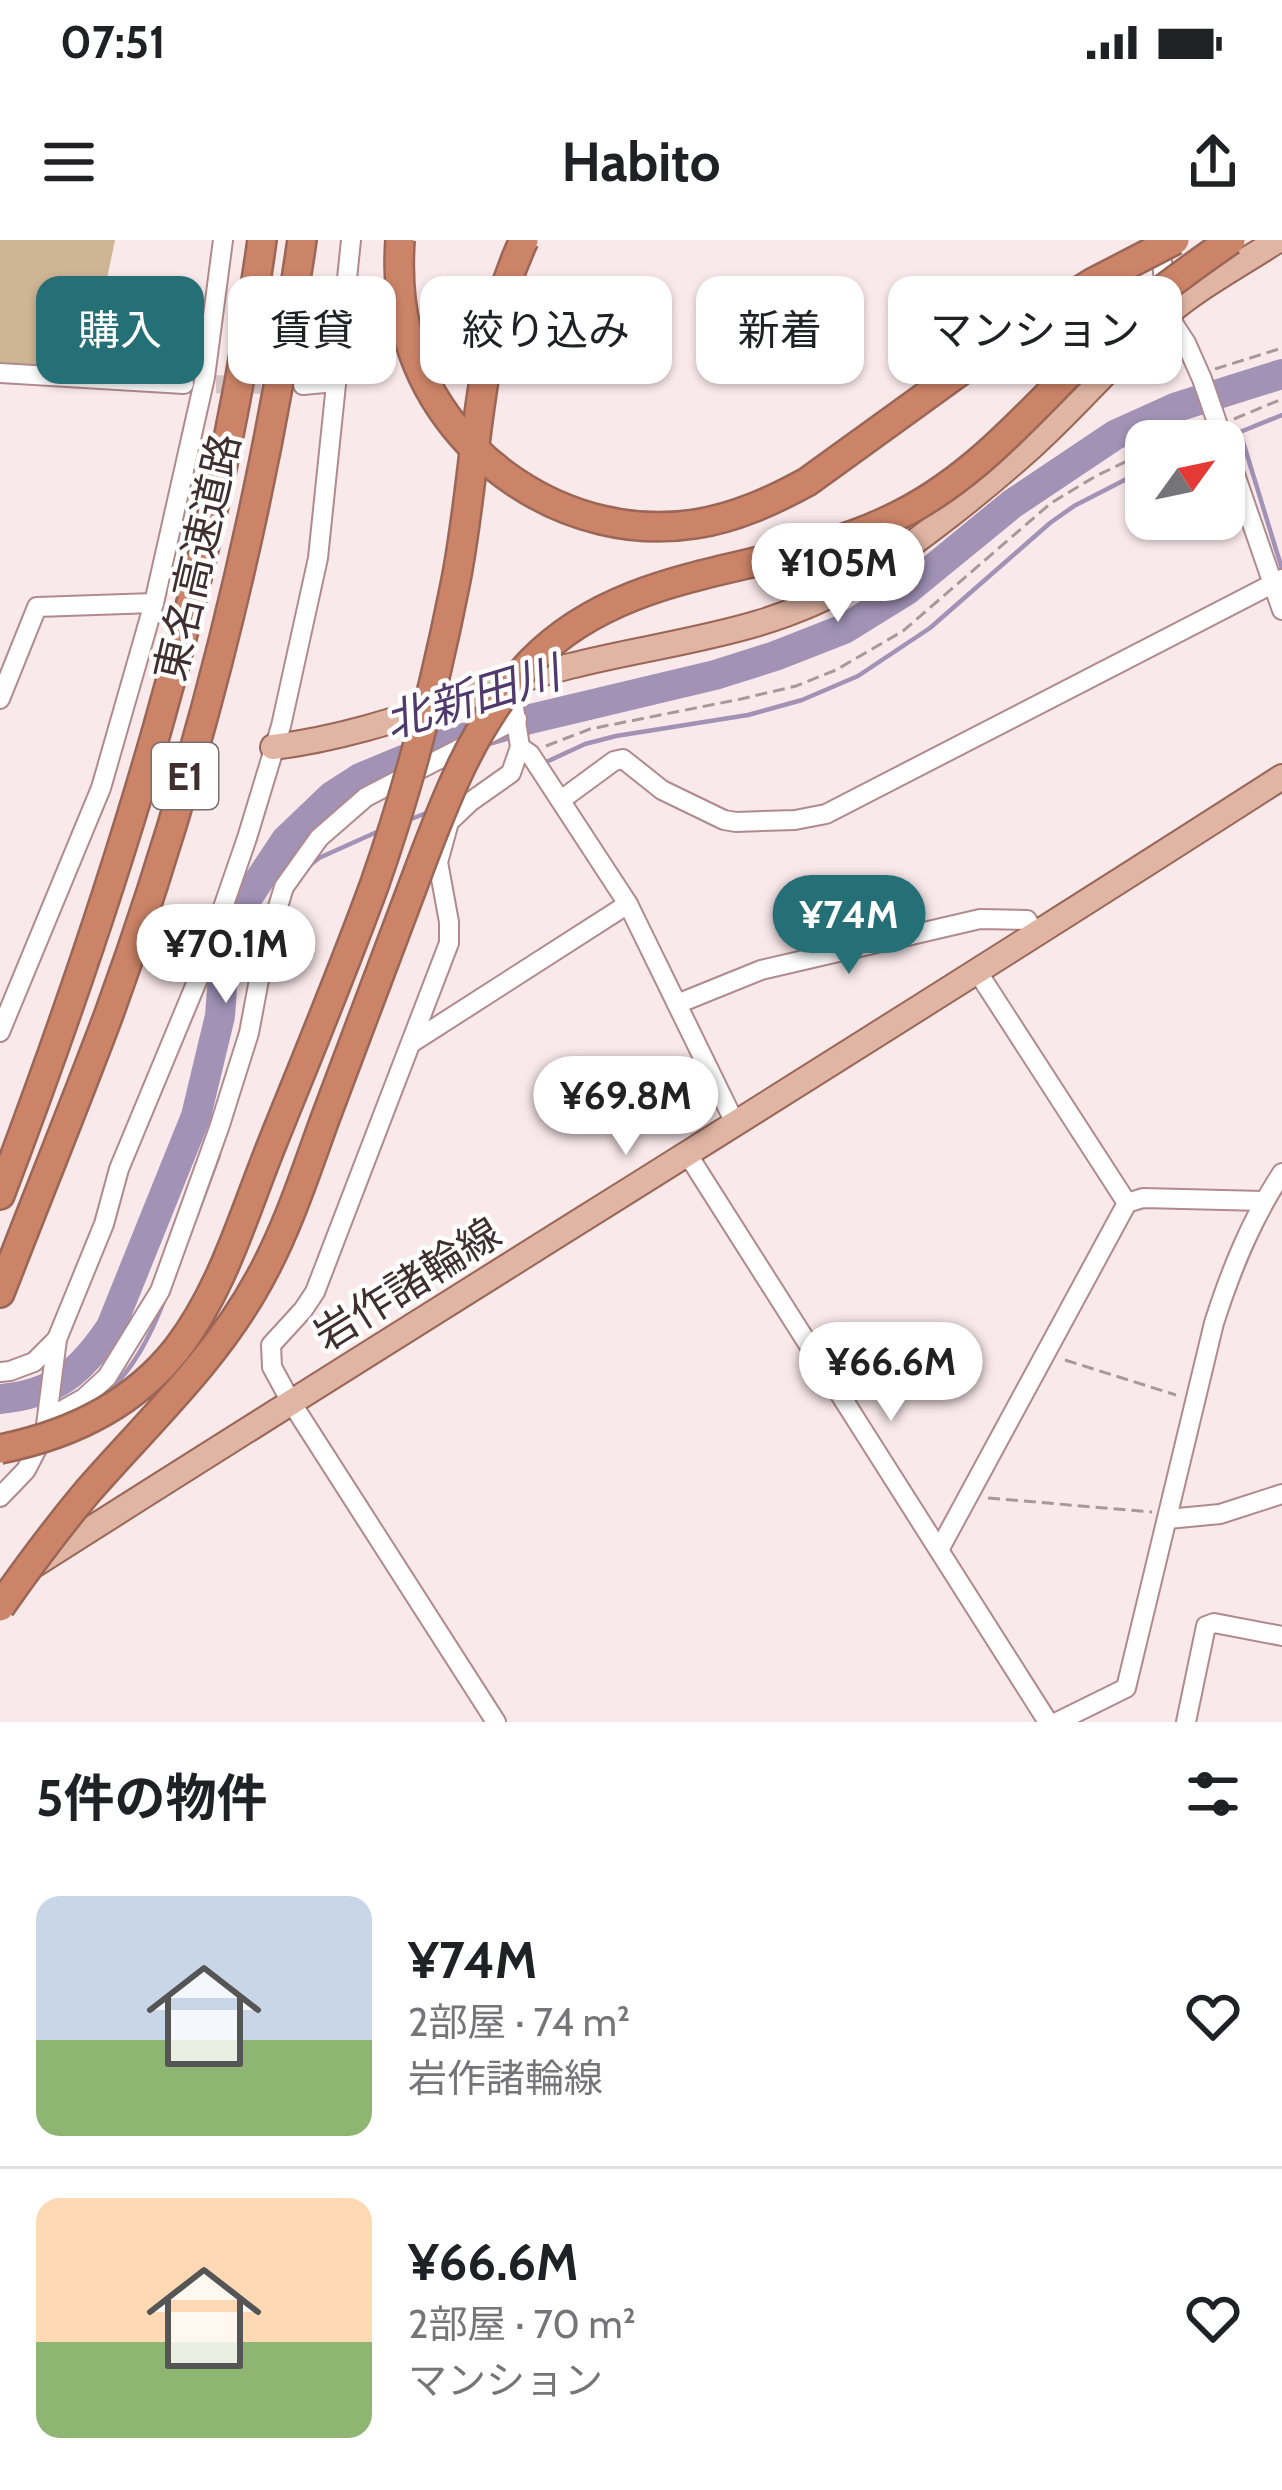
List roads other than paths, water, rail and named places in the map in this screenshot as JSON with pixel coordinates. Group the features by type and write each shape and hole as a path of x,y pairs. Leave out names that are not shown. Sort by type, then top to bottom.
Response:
{"highway":[{"name":"東名高速道路","path":"0,1195 82,974 167,700 227,449 262,240"},
{"name":"東名高速道路","path":"0,1293 110,1012 211,688 268,441 302,240"},
{"path":"400,240 400,301 407,335 436,401 458,432 513,482 546,502 582,515 659,527 732,515 807,482 1023,326 1175,240"},
{"path":"0,1449 31,1443 98,1417 125,1400 150,1378 195,1323 232,1246 375,882 414,755 460,562 498,310 524,240"},
{"path":"0,1606 89,1490 191,1378 260,1279 293,1204 434,828 483,726 530,664 580,621 609,605 681,579 855,535 926,501 992,452 1111,333 1231,240"}],"main road":[{"path":"1182,304 1278,240"},
{"path":"273,747 368,729 510,682 778,619 865,576 949,514 1029,450 1096,384"},
{"name":"岩作諸輪線","path":"0,1587 1282,777"}],"street":[{"path":"0,1031 101,788 154,603 205,377 223,240"},
{"path":"347,276 351,240"},
{"path":"1160,240 1163,276"},
{"path":"1182,337 1278,581 1282,610"},
{"path":"0,373 36,375"},
{"path":"303,385 314,384"},
{"path":"0,1497 26,1470 45,1433 57,1339 248,838 281,726 318,558 335,384"},
{"path":"561,800 614,760 623,760 662,790 724,820 795,820 826,814 1278,581"},
{"path":"0,699 37,607 154,603"},
{"path":"510,682 524,749 628,904 736,1125"},
{"path":"48,1418 84,1398 107,1377 160,1292 249,1033 264,953 284,887 319,838 366,797 517,720"},
{"path":"496,1722 291,1402 272,1367 271,1345 315,1292 449,943 438,862 448,822 511,773 524,749"},
{"path":"413,1042 628,904"},
{"path":"677,1004 760,970 980,919 1027,920 1036,935"},
{"path":"977,971 1126,1203"},
{"path":"688,1155 1053,1722 1126,1688 1214,1323 1233,1266 1282,1173"},
{"path":"939,1550 1126,1203 1143,1198 1264,1201"},
{"path":"0,1372 34,1362 57,1339"},
{"path":"1168,1516 1220,1514 1282,1494"},
{"path":"1186,1722 1206,1626 1214,1623 1282,1636"}],"waterway":[{"name":"北新田川","path":"0,1399 36,1392 65,1378 89,1357 111,1327 196,1116 220,1016 223,974 244,903 286,840 332,796 360,778 437,746 715,675 844,629 907,590 1012,504 1115,435 1177,407 1282,374"},
{"path":"1245,430 1282,415"},
{"path":"1245,448 1282,569"},
{"path":"544,763 616,736 748,715 802,700 858,676 930,628 1050,523 1125,480"},
{"path":"406,821 429,812"},
{"path":"309,866 379,831"},
{"path":"196,1217 219,1155"},
{"path":"104,1396 140,1352 164,1301"}],"tunnel":[{"path":"189,384 303,385"}]}
